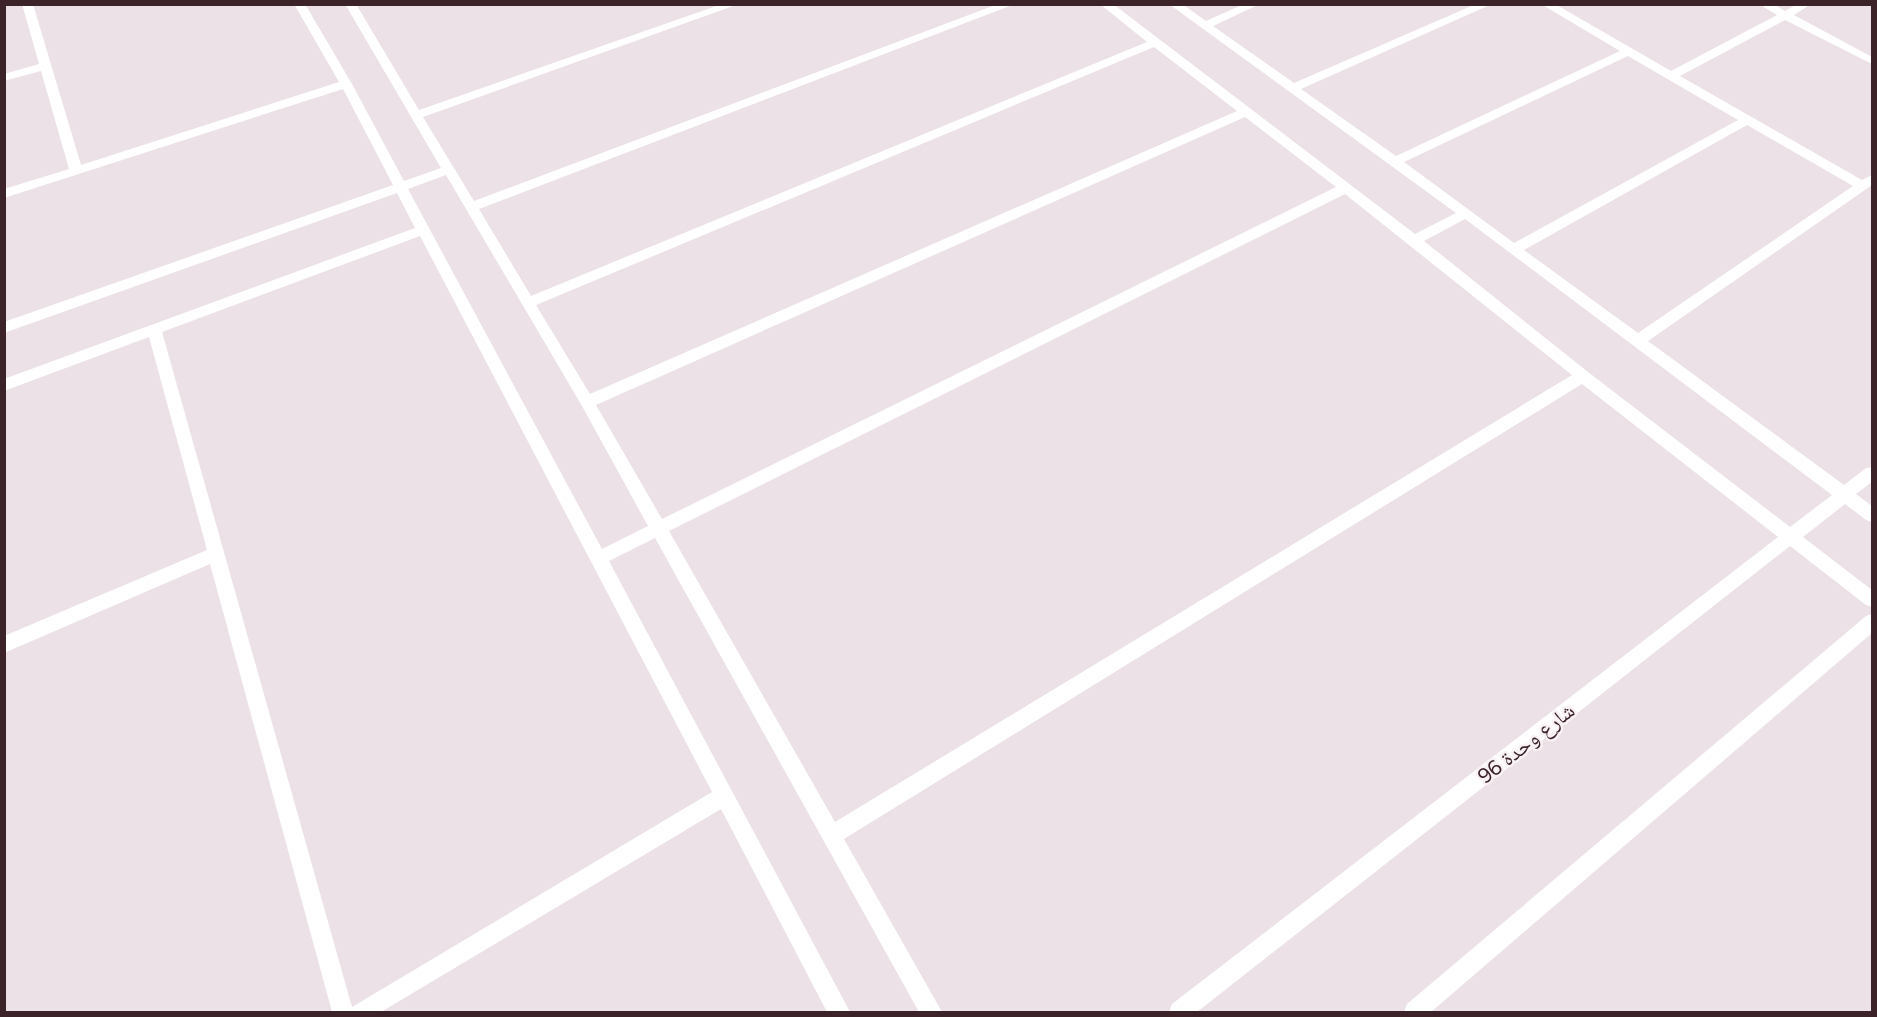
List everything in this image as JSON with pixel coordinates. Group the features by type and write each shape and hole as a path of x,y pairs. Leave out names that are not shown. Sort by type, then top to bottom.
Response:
{"street":[{"path":"27,4 76,170"},
{"path":"299,4 346,84 839,1012"},
{"path":"350,4 587,402 931,1012"},
{"path":"416,115 734,4"},
{"path":"470,208 1010,4"},
{"path":"1105,4 1414,240 1583,376 1872,600"},
{"path":"1174,4 1395,161 1872,515"},
{"path":"1204,26 1256,4"},
{"path":"1293,88 1487,4"},
{"path":"1546,4 1747,120 1868,182 1637,341"},
{"path":"1764,4 1872,62"},
{"path":"1671,76 1806,4"},
{"path":"527,303 1155,43"},
{"path":"1395,161 1628,52"},
{"path":"4,78 45,66"},
{"path":"4,194 346,84"},
{"path":"587,402 1245,112"},
{"path":"1514,249 1747,120"},
{"path":"4,328 448,170"},
{"path":"597,559 1346,188"},
{"path":"1414,240 1466,213"},
{"path":"4,385 423,230"},
{"path":"154,330 343,1012"},
{"path":"831,836 1583,376"},
{"name":"شارع وحدة 96","path":"1180,1012 1872,473"},
{"path":"4,645 216,554"},
{"path":"1414,1012 1872,622"},
{"path":"361,1012 724,796"}]}
